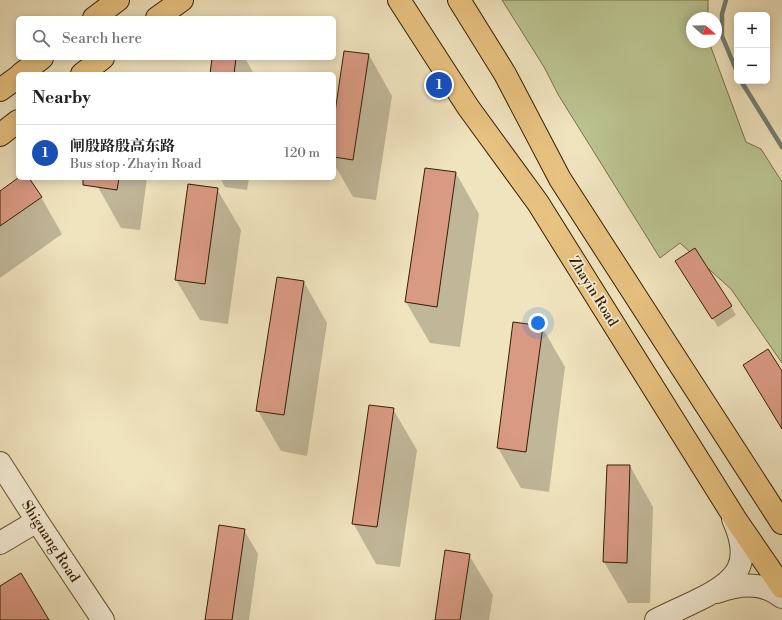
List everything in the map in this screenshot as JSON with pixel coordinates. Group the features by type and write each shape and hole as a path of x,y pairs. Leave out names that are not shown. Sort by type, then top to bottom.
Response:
{"main road":[{"path":"97,16 118,0"},
{"path":"160,16 182,0"},
{"path":"459,0 505,74 560,179 782,523"},
{"name":"Zhayin Road","path":"403,4 468,108 538,203 742,528 782,587"},
{"path":"24,72 39,60"},
{"path":"85,72 100,60"},
{"path":"0,90 16,78"},
{"path":"0,135 16,123"}],"street":[{"name":"Shiguang Road","path":"0,462 37,521 103,620"},
{"path":"656,620 722,588 735,576 741,561 742,545 738,530 724,498"},
{"path":"0,543 37,521"},
{"path":"707,596 729,588 748,585 768,589 776,592 782,597"}],"green space":[{"path":"502,0 708,0 708,12 686,12 686,48 711,48 746,142 761,149 782,182 782,363 731,289 680,243 660,258 559,96 544,67"}],"building":[{"path":"344,51 369,54 353,160 336,157 336,105"},
{"path":"212,60 236,60 234,72 210,72"},
{"path":"425,168 456,172 437,307 405,302"},
{"path":"16,179 30,180 42,197 0,226 0,191"},
{"path":"83,180 119,180 117,190 83,185"},
{"path":"188,184 218,188 205,284 175,280"},
{"path":"695,248 732,306 712,319 675,261"},
{"path":"277,277 304,281 284,415 256,411"},
{"path":"513,322 543,326 526,452 497,448"},
{"path":"768,349 782,371 782,429 743,365"},
{"path":"369,405 394,408 377,527 352,524"},
{"path":"607,465 630,465 627,563 603,562"},
{"path":"219,525 245,529 232,620 205,620"},
{"path":"445,550 470,554 460,620 435,620"},
{"path":"21,573 49,620 0,620 0,586"}],"waterway":[{"path":"726,0 722,14 722,36 734,65"},
{"path":"743,84 782,147"}],"place":[{"name":"闸殷路殷高东路","path":"439,85"}]}
